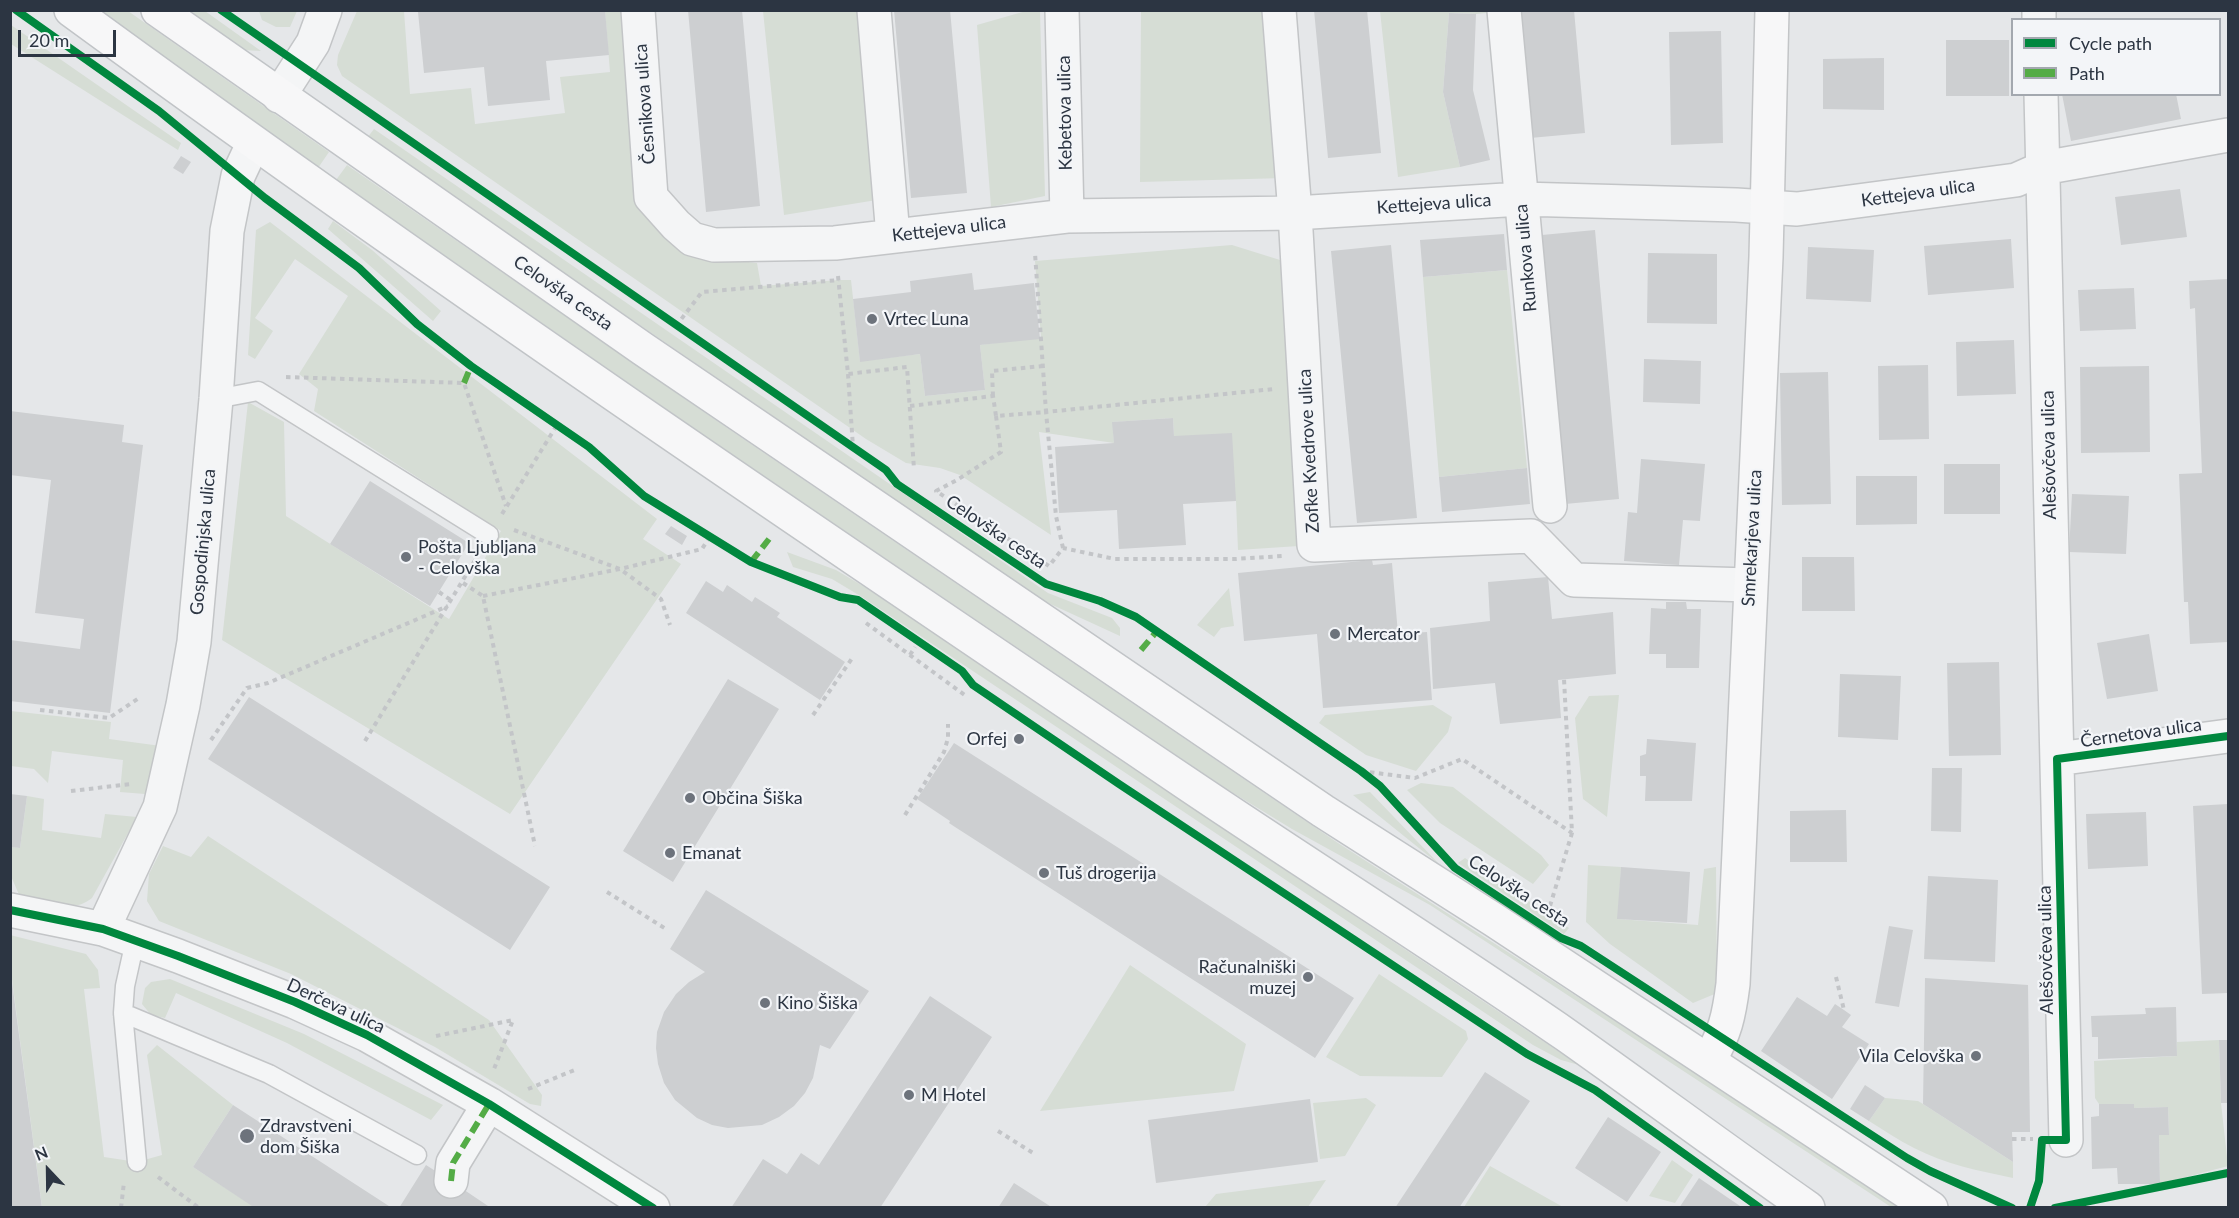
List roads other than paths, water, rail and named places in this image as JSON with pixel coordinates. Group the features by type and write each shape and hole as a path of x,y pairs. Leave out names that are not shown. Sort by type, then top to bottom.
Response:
{"main road":[{"path":"71,10 254,144 860,563 1565,1035 1808,1208"},
{"name":"Celovška cesta","path":"158,10 672,369 1323,812 1709,1061 1931,1208"},
{"name":"Smrekarjeva ulica","path":"1709,1061 1723,1037 1733,984 1767,207 1772,10"}],"street":[{"path":"279,96 313,43 326,10"},
{"name":"Česnikova ulica","path":"638,10 651,198"},
{"path":"874,10 893,236"},
{"name":"Kebetova ulica","path":"1062,10 1067,216"},
{"name":"Zofke Kvedrove ulica","path":"1280,10 1306,386 1314,545 1531,536 1574,580 1750,585"},
{"name":"Runkova ulica","path":"1504,10 1550,506"},
{"name":"Alešovčeva ulica","path":"2041,96 2057,759 2050,1140"},
{"name":"Kettejeva ulica","path":"651,198 676,225 693,239 714,245 835,243 1067,216 1295,213 1521,199 1797,209 2016,180 2043,168 2229,135"},
{"name":"Gospodinjska ulica","path":"103,929 160,807 169,775 194,642 216,399 230,208 238,176 254,144"},
{"name":"Černetova ulica","path":"2057,759 2229,736"},
{"name":"Derčeva ulica","path":"10,910 103,929 187,959 295,1002 500,1091 653,1208"},
{"path":"451,1181 453,1163 500,1091"}],"lane":[{"path":"216,399 258,391 493,530"},
{"path":"135,941 125,986 123,1013 138,1162"},
{"path":"123,1013 269,1074 417,1155"}],"place":[{"name":"Vrtec Luna","path":"872,319"},
{"name":"Pošta Ljubljana - Celovška","path":"406,557"},
{"name":"Mercator","path":"1335,634"},
{"name":"Orfej","path":"1019,739"},
{"name":"Občina Šiška","path":"690,798"},
{"name":"Emanat","path":"670,853"},
{"name":"Tuš drogerija","path":"1044,873"},
{"name":"Računalniški muzej","path":"1308,977"},
{"name":"Kino Šiška","path":"765,1003"},
{"name":"Vila Celovška","path":"1976,1056"},
{"name":"M Hotel","path":"909,1095"},
{"name":"Zdravstveni dom Šiška","path":"247,1136"}]}
